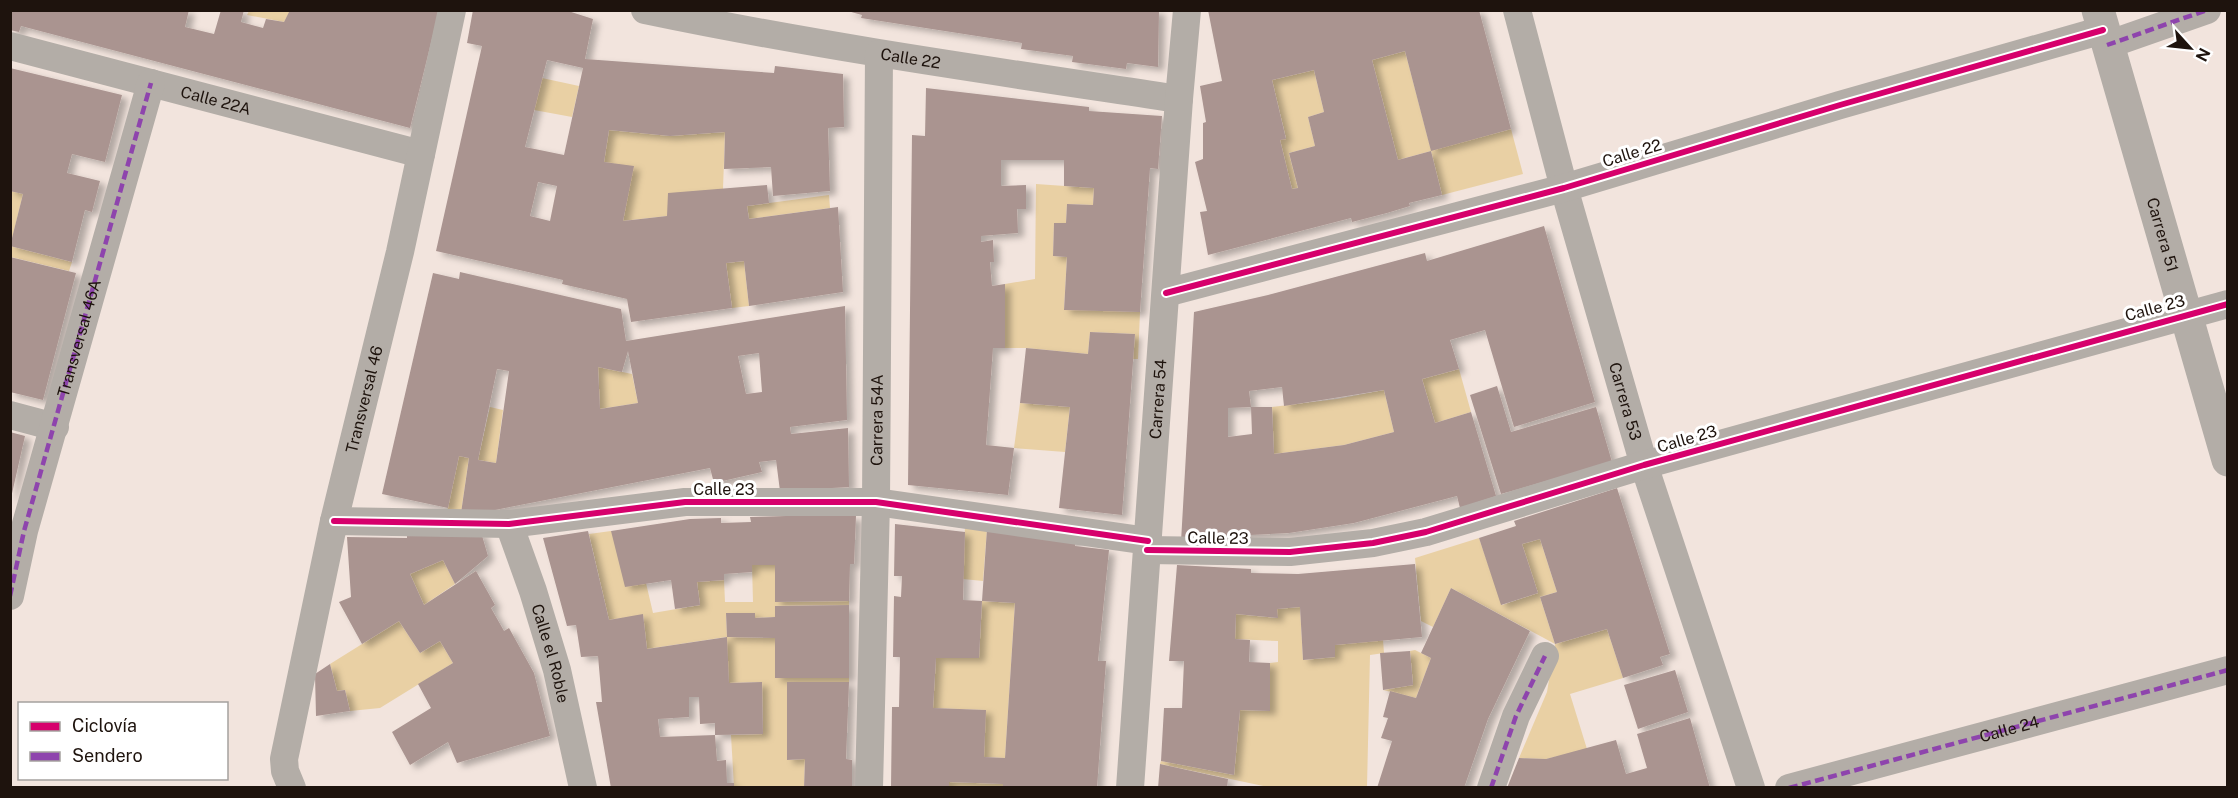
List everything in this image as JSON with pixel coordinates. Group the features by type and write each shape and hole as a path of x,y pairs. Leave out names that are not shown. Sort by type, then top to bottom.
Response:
{"street":[{"name":"Transversal 46","path":"292,788 285,771 284,759 334,521 400,252 452,10"},
{"name":"Calle 22","path":"645,10 879,54 1179,99"},
{"name":"Carrera 54","path":"1130,788 1187,10"},
{"name":"Carrera 53","path":"1517,10 1564,188 1644,465 1751,788"},
{"name":"Calle 22","path":"1166,293 1564,188 2103,29 2207,10"},
{"name":"Carrera 51","path":"2103,29 2228,460"},
{"name":"Calle 22A","path":"10,46 422,154"},
{"name":"Carrera 54A","path":"869,788 876,502 879,54"},
{"name":"Transversal 46A","path":"10,596 24,531 151,83"},
{"name":"Calle 23","path":"334,521 509,524 685,502 876,502 1148,546 1290,552 1373,543 1426,532 1644,465 2228,304"},
{"path":"10,415 55,428"},
{"name":"Calle el Roble","path":"509,524 533,591 557,670 583,788"},
{"path":"1491,788 1516,716 1545,656"},
{"name":"Calle 24","path":"1790,788 2228,670"}],"shaded area":[{"path":"249,11 290,11 284,22 247,15"},
{"path":"1405,51 1431,150 1511,129 1523,174 1442,195 1431,151 1398,160 1372,60"},
{"path":"1314,70 1324,112 1308,117 1315,146 1289,153 1298,188 1292,189 1280,140 1286,138 1272,80"},
{"path":"542,78 579,86 572,117 534,110"},
{"path":"609,130 670,136 725,132 723,189 667,216 623,221 633,167 604,162"},
{"path":"1036,184 1094,188 1093,205 1067,204 1066,223 1054,223 1053,256 1067,257 1064,309 1140,312 1138,359 1133,359 1135,334 1090,332 1088,354 1005,348 1005,284 1035,279"},
{"path":"11,191 23,194 11,243"},
{"path":"829,195 830,208 749,219 747,206"},
{"path":"10,246 72,262 69,271 11,257"},
{"path":"744,261 749,306 732,308 726,263"},
{"path":"598,367 632,374 638,403 600,409"},
{"path":"1459,369 1471,412 1435,423 1422,379"},
{"path":"1384,390 1394,432 1344,445 1274,454 1272,407 1337,399"},
{"path":"1020,403 1070,407 1065,452 1014,448"},
{"path":"490,407 503,410 496,463 478,460"},
{"path":"459,456 469,458 461,513 447,512"},
{"path":"965,526 987,529 983,581 963,579"},
{"path":"611,531 646,583 653,613 700,605 697,582 724,580 725,602 753,602 752,565 775,565 775,602 849,601 849,605 775,606 775,617 755,618 754,613 726,614 727,637 775,638 775,678 849,678 849,682 787,682 787,760 805,759 804,787 734,787 731,735 763,734 762,682 729,683 726,637 647,649 643,615 609,620 589,534"},
{"path":"1479,538 1502,605 1538,593 1522,544 1540,539 1557,592 1540,597 1555,644 1451,588 1433,627 1421,621 1415,558"},
{"path":"443,560 455,584 424,605 410,574"},
{"path":"982,601 1015,603 1005,758 984,757 985,710 933,708 936,658 979,658"},
{"path":"1300,607 1303,660 1335,657 1335,645 1383,640 1384,653 1370,655 1367,787 1268,787 1160,764 1161,761 1234,775 1240,710 1270,711 1270,663 1278,662 1278,641 1235,639 1236,614 1277,618 1277,609"},
{"path":"399,621 420,653 440,641 453,663 380,708 350,711 345,690 337,691 330,664"},
{"path":"1607,629 1623,678 1570,694 1587,749 1546,759 1519,758 1547,692 1555,644"},
{"path":"1415,650 1431,658 1416,698 1383,690 1413,685 1410,651"},
{"path":"949,782 1003,784 1003,787 949,788"}],"building":[{"path":"10,10 189,10 185,27 214,34 221,10 244,10 241,22 263,28 266,19 284,22 290,10 439,10 410,128 21,26 19,32 10,30"},
{"path":"473,10 565,10 593,19 585,59 774,73 775,66 843,74 844,127 828,128 830,191 773,196 771,167 724,169 725,132 670,136 609,130 604,162 634,166 623,221 667,216 668,193 767,185 769,203 747,206 749,219 838,207 843,292 749,306 744,261 726,263 732,308 631,322 627,299 562,284 563,280 436,251 482,46 467,43","holes":["547,60 583,68 564,155 525,147","538,182 557,186 550,221 530,216"]},
{"path":"844,10 1159,10 1158,67 1127,63 1126,69 1072,62 1073,56 1021,49 1022,43 861,18 862,15"},
{"path":"1208,10 1479,10 1511,129 1431,151 1442,195 1409,203 1410,206 1352,222 1351,218 1208,255 1200,212 1207,211 1195,162 1203,159 1203,123 1206,122 1200,86 1222,81","holes":["1405,51 1431,151 1398,160 1372,60","1314,70 1324,112 1308,117 1315,146 1289,153 1298,188 1292,189 1280,140 1286,139 1272,80"]},
{"path":"10,68 122,95 105,162 72,154 67,173 100,181 92,212 85,210 72,262 10,246 23,194 10,191"},
{"path":"926,88 1089,107 1089,111 1162,116 1158,169 1150,168 1140,312 1064,310 1067,257 1053,256 1054,223 1066,223 1067,204 1093,205 1094,188 1064,186 1064,160 1001,160 1001,186 1026,185 1026,209 1017,209 1018,233 981,236 981,242 993,240 994,262 990,262 992,286 1005,284 1005,348 993,348 986,445 1014,448 1008,495 908,485 912,135 925,136"},
{"path":"1544,226 1595,402 1514,427 1485,330 1450,340 1459,369 1422,379 1435,423 1471,412 1496,496 1460,508 1457,496 1354,523 1289,533 1229,536 1229,541 1181,542 1194,312 1268,295 1425,253 1427,261","holes":["1282,387 1284,406 1384,390 1394,432 1344,445 1274,454 1272,407 1251,407 1249,391","1251,407 1252,434 1228,437 1228,408"]},
{"path":"10,257 76,273 43,400 10,392"},
{"path":"460,272 621,309 626,341 845,306 847,420 790,427 791,434 848,428 849,487 780,491 776,460 759,462 762,472 714,483 710,468 490,511 461,513 469,458 459,456 448,508 382,494 433,273 459,279","holes":["628,351 638,403 600,409 598,367 622,372","759,353 762,392 746,394 738,356","497,369 509,371 496,463 478,460"]},
{"path":"1090,332 1135,334 1122,515 1059,508 1070,407 1020,403 1026,348 1088,354"},
{"path":"1497,386 1511,432 1596,407 1612,462 1501,494 1470,395"},
{"path":"10,432 25,436 11,498 10,497"},
{"path":"1617,488 1670,654 1660,657 1663,665 1623,678 1607,629 1555,644 1540,597 1557,592 1540,539 1522,544 1538,593 1501,605 1479,538 1516,526 1514,521"},
{"path":"856,516 854,564 850,564 849,601 775,602 775,565 752,565 752,572 724,574 724,580 697,582 700,605 675,609 671,580 625,587 611,531 690,519 721,518 721,523 751,522 750,517"},
{"path":"895,524 965,532 963,600 982,601 987,529 1076,541 1075,546 1109,550 1098,661 1106,661 1097,788 1003,788 1003,784 949,782 949,788 891,788 892,707 899,707 900,657 893,657 894,596 901,597 902,576 894,576","holes":["982,601 1015,603 1005,758 984,757 986,710 933,708 936,658 979,658"]},
{"path":"588,531 609,620 643,614 647,649 727,637 729,683 762,682 763,734 715,735 717,761 726,760 727,783 734,783 734,788 611,788 596,702 602,702 598,656 581,657 576,625 567,626 543,538","holes":["689,697 699,697 700,724 715,723 715,735 660,737 658,719 689,717"]},
{"path":"407,532 481,532 488,556 455,584 443,560 410,574 424,605 476,571 495,605 491,608 504,631 509,628 534,673 550,736 457,763 448,742 410,765 392,732 431,708 418,684 453,663 440,641 420,653 399,621 362,644 339,602 351,597 347,537 407,538"},
{"path":"1415,564 1422,637 1335,645 1335,657 1303,660 1300,607 1277,609 1278,618 1236,614 1235,639 1250,640 1249,662 1270,663 1270,711 1240,710 1234,775 1161,761 1164,708 1182,708 1184,661 1169,661 1177,565 1251,569 1251,573 1298,574"},
{"path":"1451,588 1530,631 1488,719 1464,788 1377,788 1392,741 1381,738 1388,718 1383,717 1390,691 1416,698 1431,658 1421,653"},
{"path":"849,605 849,678 775,678 775,638 727,637 726,613 755,613 755,618 775,617 775,606"},
{"path":"1410,651 1413,685 1383,690 1380,653"},
{"path":"330,664 337,691 345,690 350,711 316,716 315,674"},
{"path":"1675,670 1688,712 1638,729 1624,685"},
{"path":"787,682 849,682 846,759 852,760 852,788 804,788 805,759 787,760"},
{"path":"1690,718 1710,788 1507,788 1519,758 1546,759 1616,740 1626,774 1647,768 1637,734"},
{"path":"1160,764 1228,779 1227,788 1158,788"}],"marked path":[{"path":"2107,45 2207,10"},
{"path":"10,596 24,531 151,83"},
{"path":"1491,788 1516,716 1545,656"},
{"path":"1789,788 2228,670"}],"cycle path":[{"path":"1166,293 1564,188 1840,105 2103,30"},
{"path":"1147,550 1290,552 1373,543 1426,532 1644,465 2228,304"},
{"path":"334,521 509,524 685,502 876,502 1148,541"}]}
